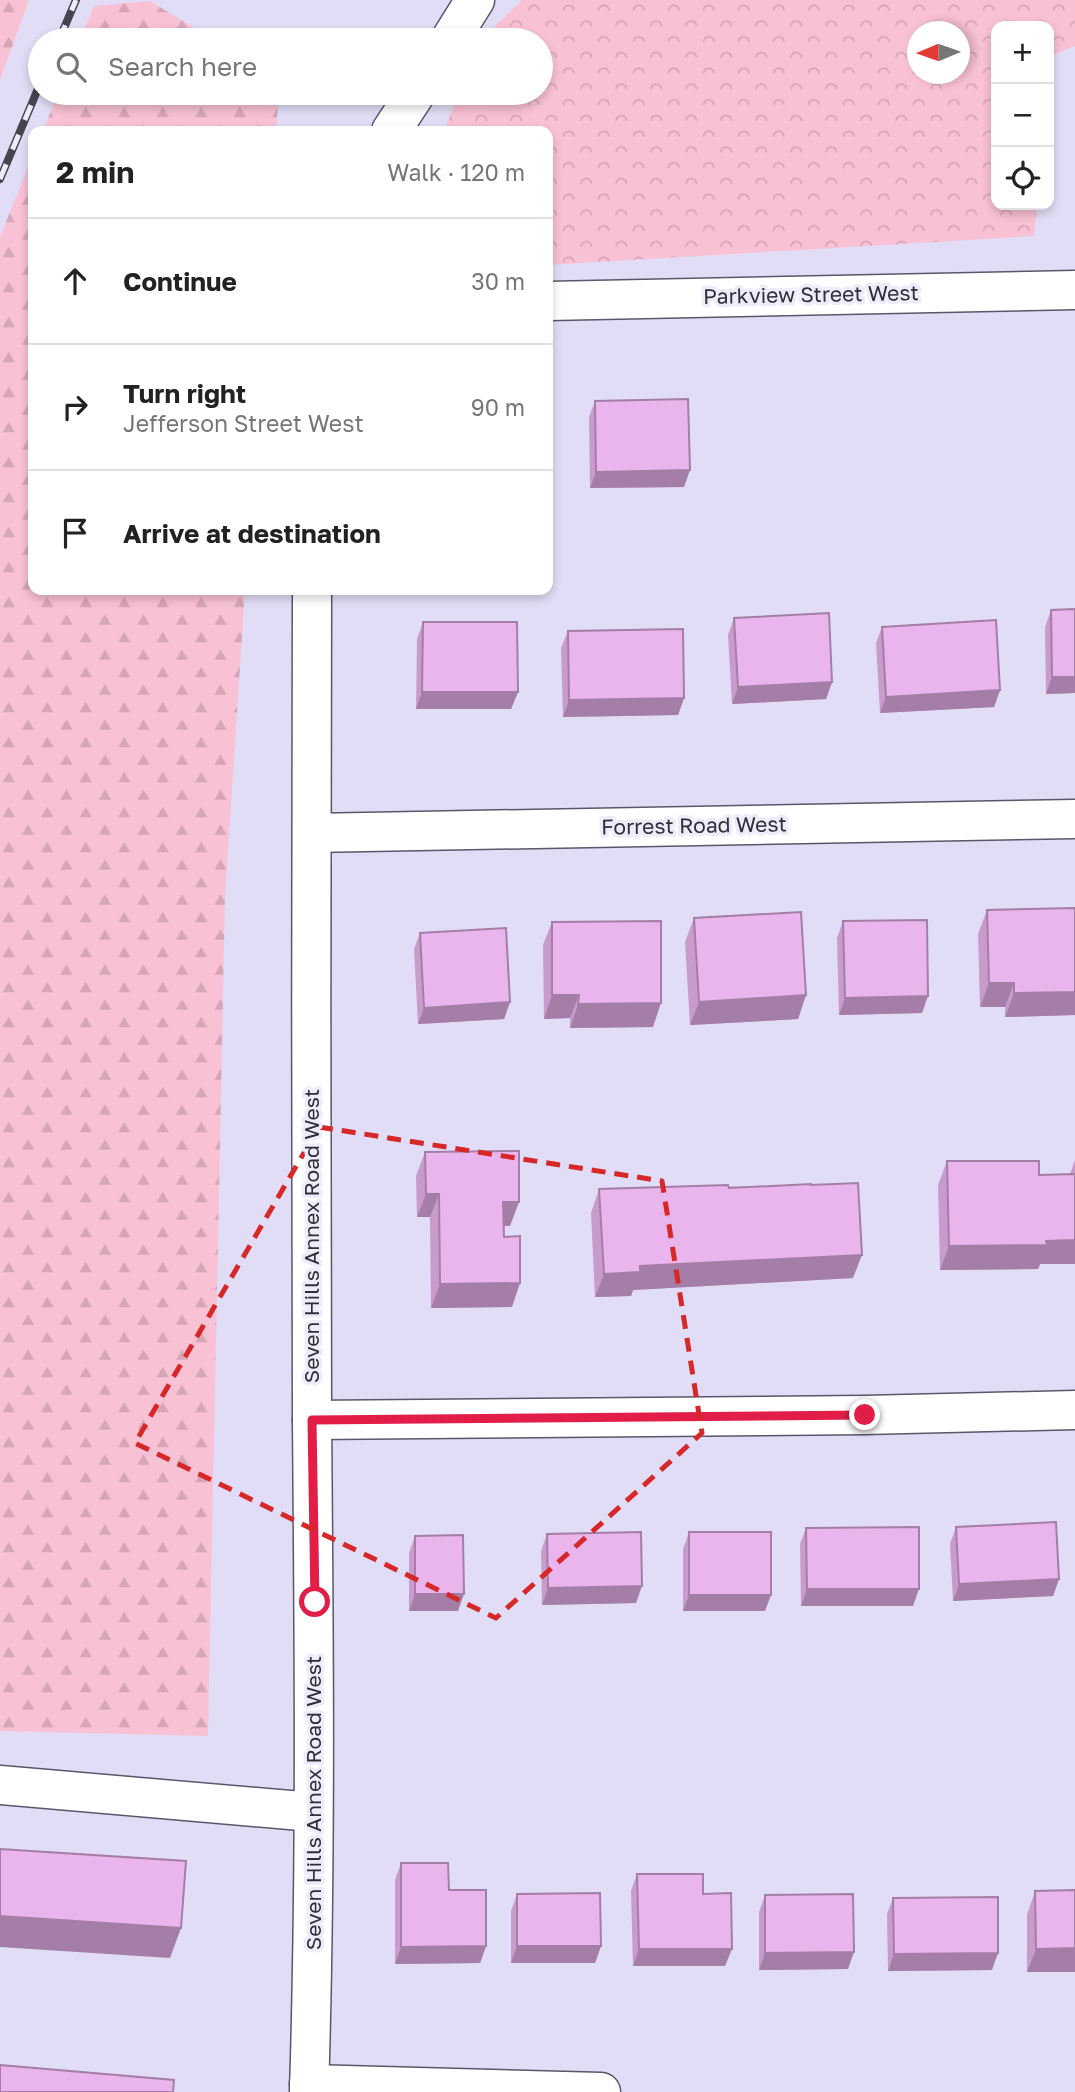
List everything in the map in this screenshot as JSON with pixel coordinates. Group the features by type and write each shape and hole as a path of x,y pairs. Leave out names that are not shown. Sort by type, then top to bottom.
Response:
{"street":[{"path":"458,28 475,0"},
{"path":"394,126 408,105"},
{"name":"Parkview Street West","path":"553,301 1075,290"},
{"name":"Seven Hills Annex Road West","path":"309,2088 313,1962 315,1602 312,1420 313,595"},
{"name":"Forrest Road West","path":"312,833 1075,819"},
{"path":"312,1420 865,1415 1075,1410"},
{"path":"0,1785 313,1812"},
{"path":"309,2088 601,2092"}],"highlighted area":[{"path":"319,1127 662,1181 702,1433 496,1618 135,1443"}],"green space":[{"path":"0,0 29,0 0,80"},
{"path":"522,0 1075,0 1075,46 1054,55 1054,21 991,21 991,210 1037,210 1034,236 553,265 553,126 446,126 454,105 553,105 553,28 493,28"},
{"path":"150,1 194,28 85,28 94,6"},
{"path":"53,105 278,105 276,126 45,126"},
{"path":"28,167 28,595 245,595 225,897 208,1736 0,1731 0,237"}],"building":[{"path":"688,399 690,470 596,472 595,401"},
{"path":"1075,609 1075,677 1052,677 1051,610"},
{"path":"829,613 832,682 738,687 734,618"},
{"path":"996,620 1000,690 886,697 882,627"},
{"path":"423,622 517,622 518,692 422,692"},
{"path":"683,629 684,698 569,700 568,631"},
{"path":"1075,908 1075,992 1014,993 1014,983 989,983 987,910"},
{"path":"801,912 806,995 699,1002 694,918"},
{"path":"927,920 928,996 845,998 843,921"},
{"path":"661,921 661,1003 578,1004 579,995 552,995 552,922"},
{"path":"506,928 510,1002 424,1008 420,933"},
{"path":"519,1151 519,1202 503,1202 504,1237 520,1236 520,1283 440,1284 439,1194 426,1194 425,1152"},
{"path":"947,1161 1039,1161 1039,1175 1075,1174 1075,1240 1046,1241 1047,1245 949,1246"},
{"path":"858,1183 862,1255 640,1266 640,1272 604,1274 599,1189"},
{"path":"1056,1522 1059,1579 959,1584 956,1527"},
{"path":"919,1527 919,1589 807,1589 806,1528"},
{"path":"641,1532 642,1586 548,1588 547,1534"},
{"path":"689,1532 771,1532 771,1595 689,1595"},
{"path":"463,1535 464,1594 415,1594 415,1536"},
{"path":"0,1849 186,1861 181,1928 0,1916"},
{"path":"401,1863 448,1863 449,1890 486,1890 486,1946 401,1947"},
{"path":"637,1874 703,1874 703,1894 731,1893 732,1949 639,1949"},
{"path":"1075,1890 1075,1948 1036,1949 1035,1891"},
{"path":"600,1893 601,1946 517,1946 517,1894"},
{"path":"853,1894 854,1952 765,1953 765,1895"},
{"path":"998,1897 998,1953 894,1954 893,1898"},
{"path":"0,2065 174,2080 173,2092 0,2092"}],"railway":[{"path":"64,28 76,0"},
{"path":"0,179 31,105"}],"route":[{"path":"315,1602 312,1420 865,1415"}]}
